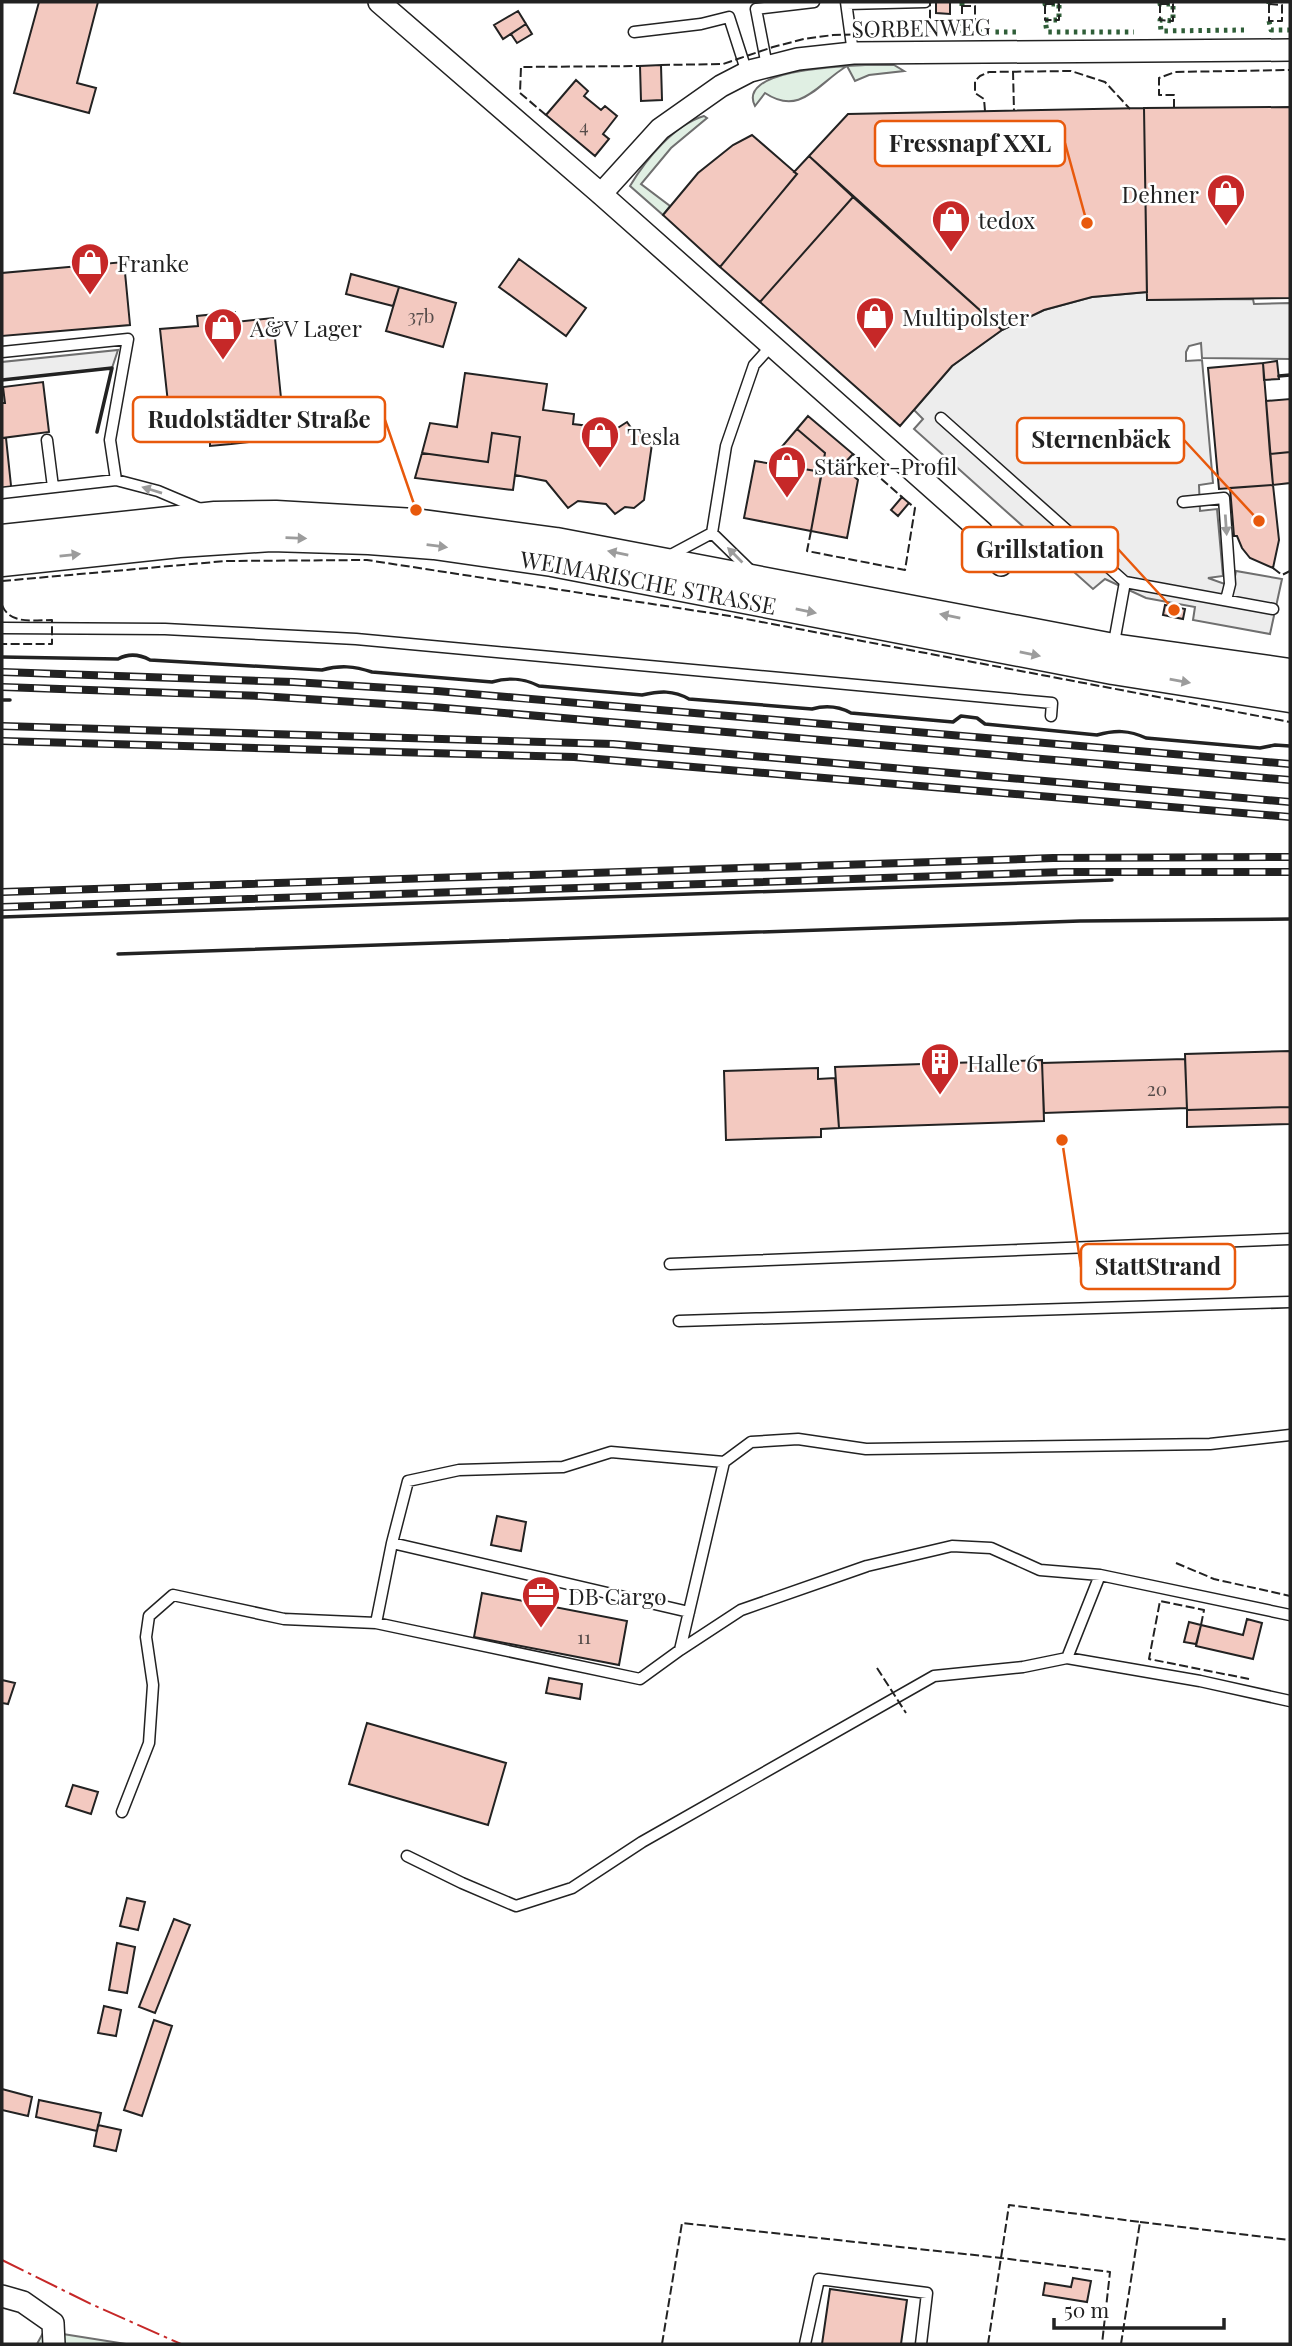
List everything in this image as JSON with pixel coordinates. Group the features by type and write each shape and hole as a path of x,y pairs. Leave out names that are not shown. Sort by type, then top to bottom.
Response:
{"main road":[{"name":"WEIMARISCHE STRASSE","path":"2,539 215,516 276,515 415,523 531,538 758,578 1113,648 1290,673"},
{"name":"WEIMARISCHE STRASSE","path":"2,562 179,543 271,537 434,545 552,562 1113,670 1290,698"}],"street":[{"path":"379,2 601,194 982,532 1001,565"},
{"name":"SORBENWEG","path":"601,194 660,130 721,86 757,70 798,59 853,52 1290,50"},
{"path":"2,2296 23,2302 53,2323 54,2344"}],"lane":[{"path":"757,70 756,9 814,2"},
{"path":"853,52 847,3 925,2"},
{"path":"634,32 702,24 729,17 757,70"},
{"path":"2,352 128,339 110,440 116,480"},
{"path":"712,533 726,446 754,365 772,345"},
{"path":"942,418 1125,582 1273,609"},
{"path":"47,440 53,488"},
{"path":"2,493 116,480 158,492 215,516"},
{"path":"1183,502 1224,498 1230,584 1226,600"},
{"path":"660,561 712,533"},
{"path":"712,533 758,578"},
{"path":"1113,648 1125,582"},
{"path":"2,628 165,629 369,640 1052,703 1051,716"},
{"path":"670,1264 1290,1239"},
{"path":"679,1321 1290,1302"},
{"path":"680,1650 724,1462 751,1442 798,1439 866,1449 1210,1444 1290,1435"},
{"path":"376,1623 408,1481 459,1470 563,1467 611,1452 724,1462"},
{"path":"392,1544 689,1612"},
{"path":"122,1812 149,1743 153,1685 146,1637 149,1616 173,1595 284,1619 376,1623 640,1679 741,1609 867,1566 952,1546 991,1548 1040,1570 1100,1574 1290,1615"},
{"path":"1067,1658 1100,1574"},
{"path":"407,1856 516,1906 572,1888 642,1842 934,1676 1023,1667 1067,1658 1200,1681 1290,1701"},
{"path":"805,2344 819,2279 927,2294 921,2344"}],"green space":[{"path":"894,65 904,71 869,75 855,81 847,66"},
{"path":"846,66 809,95 789,101 765,93 755,106 753,94 761,84 795,72"},
{"path":"704,116 707,118 671,148 641,184 670,206 663,215 630,186 662,144 682,127"},
{"path":"44,2331 126,2344 37,2344"}],"shaded area":[{"path":"1147,292 1147,300 1253,299 1254,304 1290,303 1290,359 1202,358 1201,343 1189,346 1186,352 1186,361 1202,360 1213,483 1199,485 1200,511 1217,509 1223,576 1208,578 1233,587 1236,571 1282,579 1270,634 1193,620 1195,607 1146,598 1105,579 1093,589 914,429 923,419 914,410 952,366 1002,330 1044,310 1092,297"},
{"path":"118,350 112,368 2,380 2,362"}],"building":[{"path":"39,2 98,2 77,83 96,88 89,113 14,93"},
{"path":"936,2 950,2 950,14 936,13"},
{"path":"518,11 526,24 503,39 494,25"},
{"path":"526,24 532,34 517,43 511,34"},
{"path":"661,65 662,100 641,101 640,66"},
{"path":"576,80 588,91 584,96 601,110 605,106 617,116 603,134 609,139 595,156 546,115"},
{"path":"1290,107 1290,298 1147,300 1144,108"},
{"path":"1144,108 1147,292 1092,297 1044,310 1002,330 809,156 848,114"},
{"path":"752,135 797,174 720,267 663,215 698,173 733,145"},
{"path":"809,156 853,197 760,302 720,267"},
{"path":"853,197 1002,330 952,366 900,426 760,302"},
{"path":"519,259 586,308 566,336 499,287"},
{"path":"124,262 130,325 2,336 2,273"},
{"path":"351,274 399,287 393,306 346,294"},
{"path":"399,287 456,303 443,347 386,331"},
{"path":"235,312 236,322 273,318 284,428 247,432 248,442 231,444 210,446 210,437 172,440 160,329 198,326 197,316"},
{"path":"1277,361 1279,379 1264,380 1263,363"},
{"path":"1263,363 1273,485 1219,489 1208,368"},
{"path":"465,373 547,384 543,410 574,414 573,424 616,429 627,422 634,432 644,432 652,444 644,500 634,508 625,507 615,514 606,504 578,501 568,508 546,481 515,475 520,437 492,433 488,462 422,453 430,423 457,427"},
{"path":"43,382 49,432 2,438 2,403 5,403 3,387"},
{"path":"1290,399 1290,452 1270,454 1266,401"},
{"path":"808,416 853,454 842,466 858,480 847,538 811,531 825,453 797,429"},
{"path":"797,429 825,453 822,472 768,463"},
{"path":"492,433 520,437 513,490 415,478 422,453 488,462"},
{"path":"2,438 6,438 12,495 2,496"},
{"path":"1290,452 1290,483 1273,485 1270,454"},
{"path":"755,461 822,472 811,531 744,518"},
{"path":"1273,485 1279,540 1273,568 1250,558 1237,536 1234,536 1230,488"},
{"path":"902,497 909,503 898,516 891,510"},
{"path":"1165,605 1185,609 1183,619 1163,615"},
{"path":"1290,1051 1290,1107 1187,1110 1185,1054"},
{"path":"1185,1059 1187,1108 1044,1113 1042,1063"},
{"name":"Halle 6","path":"1042,1060 1044,1121 839,1128 835,1067"},
{"path":"818,1068 818,1079 835,1078 839,1128 821,1129 821,1137 726,1140 724,1071"},
{"path":"1290,1107 1290,1124 1187,1127 1187,1110"},
{"path":"497,1516 526,1522 521,1551 491,1545"},
{"path":"482,1593 627,1621 619,1665 474,1637"},
{"path":"1247,1619 1262,1623 1253,1659 1196,1646 1201,1625 1243,1635"},
{"path":"1189,1622 1201,1625 1196,1644 1184,1642"},
{"path":"549,1678 582,1684 580,1699 546,1693"},
{"path":"2,1680 15,1683 8,1704 2,1703"},
{"path":"367,1723 506,1763 488,1825 349,1784"},
{"path":"73,1785 98,1792 91,1814 66,1806"},
{"path":"127,1898 145,1902 138,1930 120,1926"},
{"path":"174,1919 190,1925 155,2013 139,2007"},
{"path":"117,1943 135,1947 127,1993 109,1990"},
{"path":"104,2006 121,2010 116,2036 98,2033"},
{"path":"154,2020 172,2026 142,2116 124,2110"},
{"path":"2,2089 32,2097 28,2116 2,2110"},
{"path":"39,2100 101,2113 97,2131 36,2117"},
{"path":"98,2125 121,2130 116,2151 94,2146"},
{"path":"1073,2278 1091,2281 1087,2302 1043,2295 1045,2283 1071,2287"},
{"path":"830,2289 907,2300 901,2344 822,2344"}],"railway":[{"path":"2,672 294,682 437,691 1290,764"},
{"path":"2,687 260,696 433,707 1290,780"},
{"path":"2,726 613,744 1290,802"},
{"path":"2,741 574,757 1290,817"},
{"path":"2,892 1053,858 1290,857"},
{"path":"2,907 1064,872 1290,872"}],"hedge":[{"path":"1045,2 1059,4 1059,20 1045,20 1047,32 1134,32"},
{"path":"1160,2 1173,4 1173,21 1160,20 1161,31 1244,30"},
{"path":"1269,21 1271,30 1290,30"},
{"path":"962,22 963,32 1020,32"}],"fence":[{"path":"661,65 723,64 773,47 833,35 930,33 930,2"},
{"path":"1045,4 1059,4 1059,20 1045,20 1045,4"},
{"path":"1160,4 1173,4 1173,21 1160,20 1160,4"},
{"path":"1269,4 1282,5 1282,21 1269,21 1269,4"},
{"path":"962,6 975,6 975,22 962,22 962,6"},
{"path":"546,115 520,93 521,67 640,66"},
{"path":"1174,108 1174,95 1159,95 1159,78 1175,72 1290,70"},
{"path":"1013,71 1014,111"},
{"path":"985,111 984,99 975,93 975,81 989,72 1071,71 1105,82 1130,109"},
{"path":"853,454 902,497"},
{"path":"811,531 807,551 905,570 915,508 909,503"},
{"path":"2,581 226,561 367,560 730,616 1290,722"},
{"path":"1273,568 1282,575 1290,571"},
{"path":"2,605 17,619 52,620 52,644 2,644"},
{"path":"1176,1563 1214,1579 1290,1596"},
{"path":"1201,1625 1204,1610 1160,1601 1149,1659 1249,1679"},
{"path":"877,1668 906,1713"},
{"path":"988,2344 1009,2205 1140,2222 1121,2344"},
{"path":"1140,2222 1290,2240"},
{"path":"662,2344 682,2223 1110,2272 1102,2344"}],"wall":[{"path":"2,380 112,368 97,432"},
{"path":"1279,376 1290,375"},
{"path":"2,657 118,659 134,655 150,660 322,670 347,667 372,672 492,682 516,679 539,686 642,695 666,692 689,699 812,709 832,707 851,713 953,722 961,716 977,718 985,724 1097,735 1122,732 1146,738 1260,748 1290,746"},
{"path":"2,700 10,700"},
{"path":"2,917 1112,880"},
{"path":"118,954 1080,921 1290,919"}],"power":[{"path":"2,2260 181,2344"}],"place":[{"name":"Fressnapf XXL","path":"1087,223"},
{"name":"Dehner","path":"1226,227"},
{"name":"tedox","path":"951,253"},
{"name":"Franke","path":"90,296"},
{"name":"Multipolster","path":"875,350"},
{"name":"A&V Lager","path":"223,361"},
{"name":"Tesla","path":"600,469"},
{"name":"Stärker-Profil","path":"787,499"},
{"name":"Rudolstädter Straße","path":"416,510"},
{"name":"Sternenbäck","path":"1259,521"},
{"name":"Grillstation","path":"1174,610"},
{"name":"Halle 6","path":"940,1096"},
{"name":"StattStrand","path":"1062,1140"},
{"name":"DB Cargo","path":"541,1629"}]}
